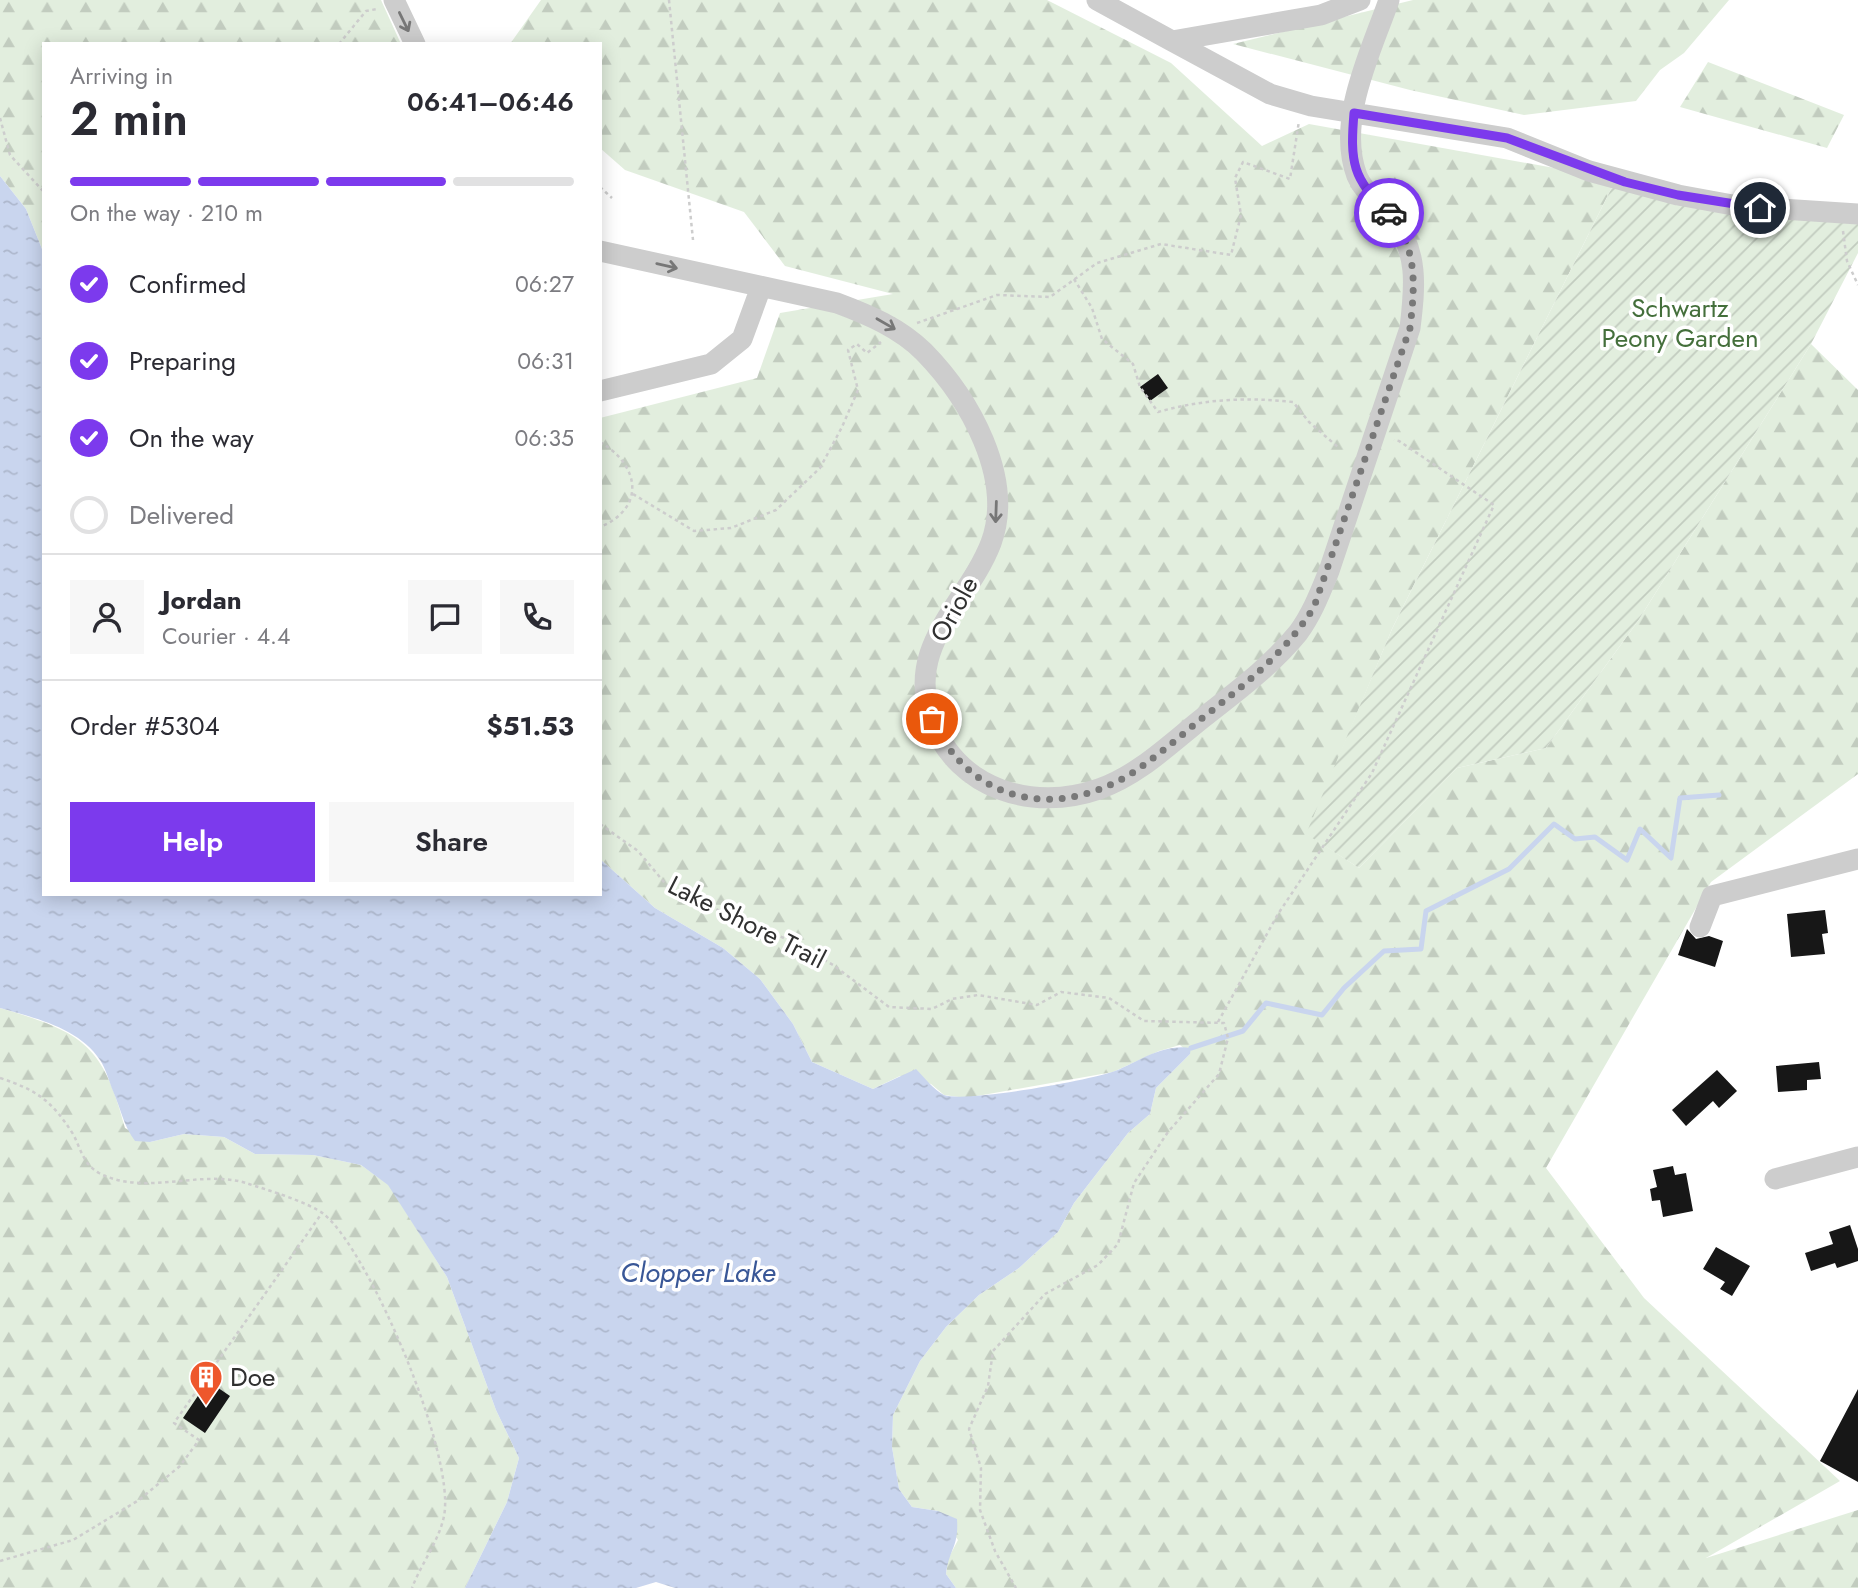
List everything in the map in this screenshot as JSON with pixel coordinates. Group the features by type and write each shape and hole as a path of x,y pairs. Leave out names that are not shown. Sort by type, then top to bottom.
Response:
{"street":[{"path":"1097,0 1270,94 1303,104 1507,138 1590,171 1678,195 1738,206 1850,214"},
{"path":"1172,41 1321,15 1360,0"},
{"name":"Oriole","path":"602,251 837,303 870,315 896,330 923,351 963,402 986,449 993,472 999,513 990,543 936,635 927,662 926,689 932,719 943,745 964,769 986,785 1015,796 1042,798 1099,789 1128,775 1272,662 1299,631 1314,607 1410,328 1415,288 1413,259 1404,236 1391,215 1370,196 1358,178 1351,144 1354,113 1389,0"},
{"path":"396,4 414,42"},
{"path":"602,391 711,365 742,339 761,287"},
{"path":"1700,927 1712,896 1858,859"},
{"path":"1775,1179 1858,1157"}],"path":[{"path":"669,0 693,240"},
{"path":"341,42 366,11 396,4"},
{"path":"634,494 694,531 731,528 776,510 820,468 842,427 858,390 848,350 857,344 867,354 896,330 997,295 1050,297 1097,263 1161,244 1231,255 1241,215 1235,178 1242,162 1290,179 1303,104"},
{"path":"0,118 10,155 42,190"},
{"path":"602,189 612,198"},
{"path":"1850,214 1846,261 1858,285"},
{"path":"1074,279 1092,308 1102,340 1133,364 1140,387 1158,412 1192,403 1250,397 1293,402 1309,422 1339,448"},
{"path":"1217,1023 1278,914 1372,773 1494,505 1399,441 1373,439"},
{"path":"602,444 628,467 634,494 628,508 618,519 602,526"},
{"name":"Lake Shore Trail","path":"602,825 638,851 669,888 698,898 718,910 798,944 833,965 889,1007 932,1009 952,999 978,995 1037,1005 1061,992 1109,998 1144,1021 1224,1023 1228,1038 1219,1073 1168,1132 1134,1183 1118,1244 1098,1265 1045,1294 993,1351 988,1386 969,1429 982,1468 980,1510 995,1551 1016,1588"},
{"path":"0,1078 44,1097 73,1135 84,1160 100,1173 164,1184 190,1180 243,1182 322,1213 374,1284 386,1316 407,1354 435,1448 443,1482 444,1514 411,1588"},
{"path":"0,1561 73,1540 139,1500 180,1466 199,1440 174,1423 322,1213"}],"green space":[{"path":"0,0 381,0 400,42 42,42 42,249 26,209 0,176"},
{"path":"541,0 1047,0 1171,63 1262,146 1309,124 1616,179 1392,629 1307,834 1359,868 1457,768 1546,748 1638,621 1811,344 1858,390 1858,774 1711,882 1546,1168 1644,1298 1840,1481 1706,1558 1858,1510 1858,1588 956,1588 946,1574 948,1559 958,1540 938,1511 912,1507 899,1489 892,1447 893,1415 920,1361 946,1327 979,1295 1019,1268 1058,1232 1074,1203 1128,1133 1150,1114 1156,1088 1190,1054 1180,1045 1159,1051 1113,1072 966,1098 944,1095 931,1084 900,1076 873,1089 812,1062 793,1024 760,979 723,948 655,908 602,861 602,417 757,378 780,313 893,294 785,266 744,212 625,170 602,150 602,42 511,42"},
{"path":"1413,0 1729,0 1684,53 1660,70 1636,101 1524,115 1410,90 1233,44"},
{"path":"1708,62 1844,115 1827,148 1680,107"},
{"name":"Schwartz Peony Garden","path":"1616,179 1858,214 1858,253 1811,344 1638,621 1546,748 1457,768 1359,868 1306,834 1392,629"},
{"path":"0,1008 51,1025 85,1045 108,1077 125,1128 150,1142 184,1134 224,1137 255,1154 313,1155 361,1165 389,1185 447,1277 496,1410 519,1458 507,1502 465,1588 0,1588"}],"water":[{"name":"Clopper Lake","path":"0,176 26,209 42,249 42,896 602,896 602,861 655,908 723,948 760,979 793,1024 812,1062 873,1089 916,1069 944,1095 956,1097 1001,1093 1102,1075 1161,1050 1191,1048 1190,1054 1156,1088 1150,1114 1128,1133 1074,1203 1058,1232 1019,1268 979,1295 946,1327 920,1361 893,1415 892,1447 899,1489 912,1507 938,1511 957,1519 957,1536 946,1574 956,1588 675,1588 656,1582 636,1588 465,1588 507,1502 519,1458 496,1410 447,1277 388,1185 361,1165 313,1155 255,1154 224,1137 184,1134 150,1142 135,1141 125,1123 104,1067 91,1049 55,1026 0,1008"}],"building":[{"path":"1158,374 1168,388 1150,401 1140,387"},
{"path":"1825,910 1828,933 1822,934 1825,954 1791,957 1787,914"},
{"path":"1687,929 1696,939 1709,936 1723,941 1715,967 1678,955"},
{"path":"1819,1062 1821,1079 1807,1080 1807,1090 1778,1092 1776,1066"},
{"path":"1717,1070 1737,1091 1719,1108 1713,1101 1686,1126 1672,1110"},
{"path":"1673,1166 1675,1175 1686,1173 1693,1211 1663,1217 1660,1200 1652,1201 1650,1189 1657,1187 1653,1170"},
{"path":"1850,1225 1858,1249 1858,1261 1837,1268 1835,1263 1811,1271 1805,1253 1833,1244 1829,1232"},
{"path":"1716,1247 1750,1266 1732,1296 1720,1289 1725,1282 1703,1269"},
{"name":"Doe","path":"208,1381 230,1396 205,1433 183,1418"},
{"path":"1858,1389 1858,1482 1820,1461"}],"waterway":[{"path":"1191,1048 1243,1031 1266,1003 1322,1015 1344,988 1384,951 1421,949 1426,911 1509,869 1554,824 1575,839 1595,837 1627,860 1640,829 1671,858 1680,798 1719,795"}],"way so far":[{"path":"932,719 943,745 964,769 986,785 1015,796 1042,798 1073,795 1099,789 1128,775 1156,756 1272,662 1299,631 1314,607 1329,571 1410,328 1415,288 1413,259 1404,236 1389,213"}],"place":[{"name":"Doe","path":"206,1407"}],"route":[{"path":"1389,213 1370,196 1358,178 1351,144 1354,113 1507,138 1625,182 1678,195 1760,208"}]}
